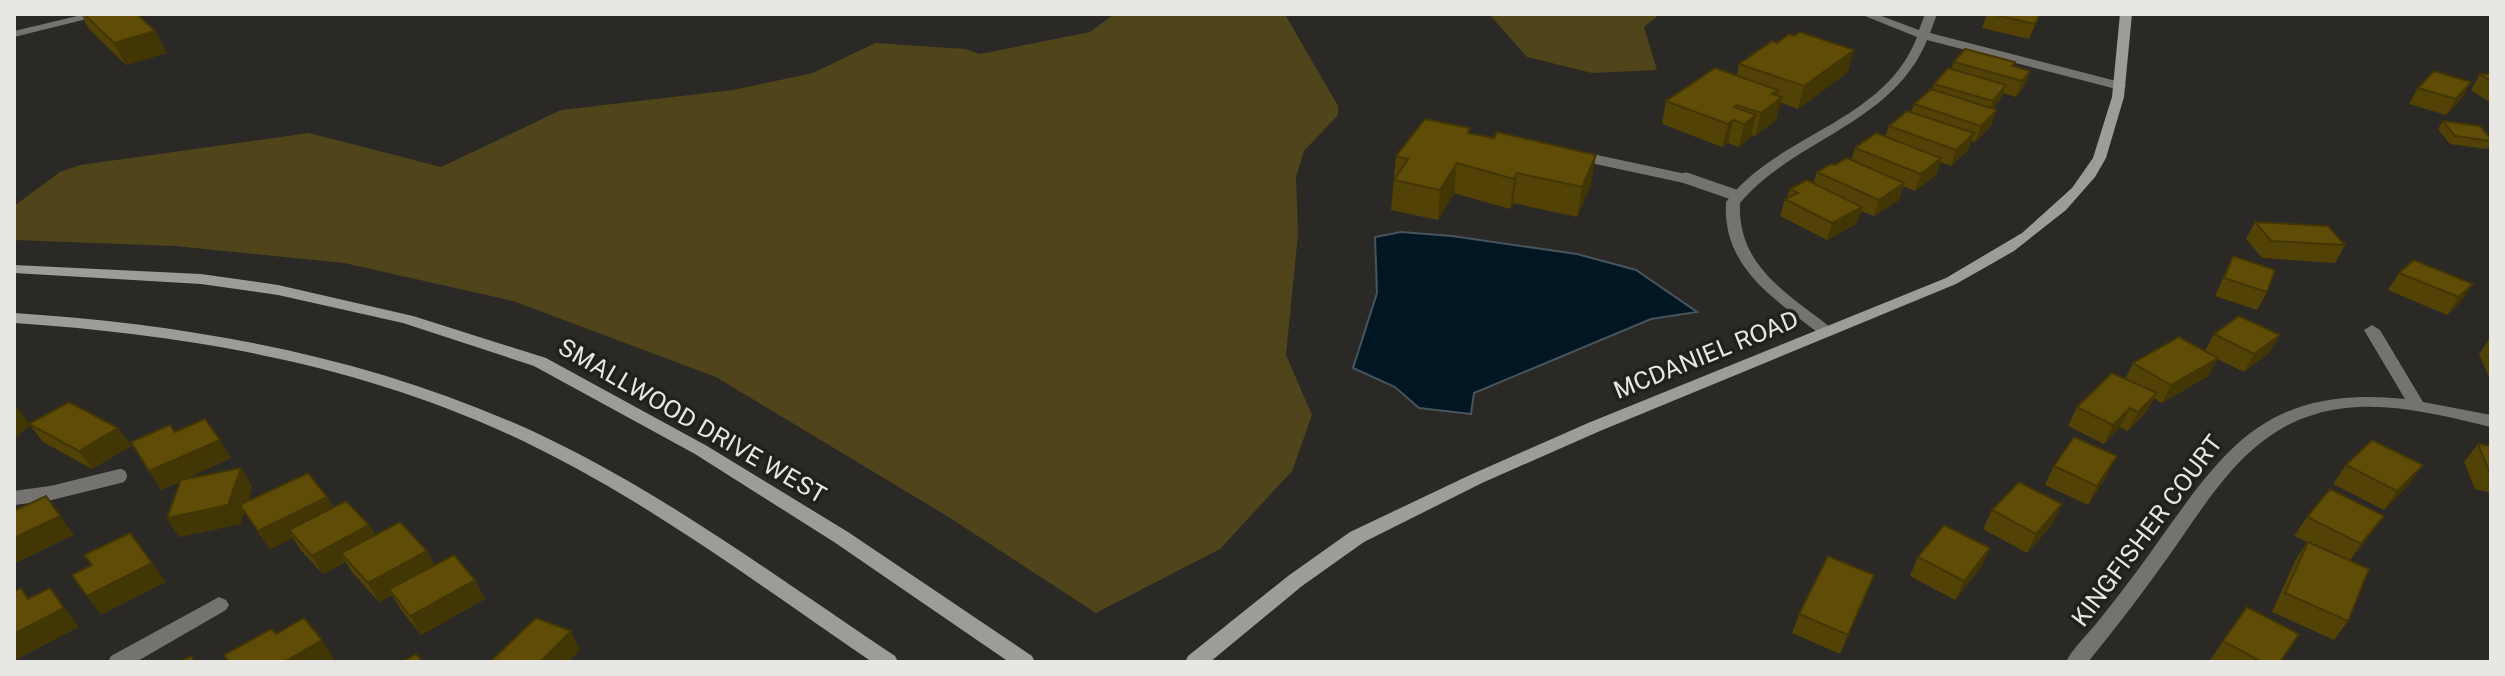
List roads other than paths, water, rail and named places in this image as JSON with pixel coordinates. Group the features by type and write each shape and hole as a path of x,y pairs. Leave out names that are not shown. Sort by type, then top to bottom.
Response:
{"street":[{"path":"14,34 101,14"},
{"path":"1866,14 1923,35 2120,86"},
{"path":"1827,332 1762,278 1743,256 1732,233 1731,212 1738,196 1788,157 1883,97 1914,58 1931,14"},
{"name":"MCDANIEL ROAD","path":"1195,662 1295,581 1357,537 1580,433 1980,267 2048,222 2091,173 2115,109 2124,66 2126,14"},
{"name":"SMALLWOOD DRIVE WEST","path":"14,269 201,279 278,290 407,319 540,362 701,450 841,537 1025,662"},
{"path":"14,318 151,329 257,348 432,395 529,438 610,479 888,662"},
{"path":"2372,330 2416,404"},
{"name":"KINGFISHER COURT","path":"2076,662 2123,605 2241,445 2275,422 2307,409 2358,402 2416,404 2491,421"},
{"path":"118,662 219,605"}],"lane":[{"path":"1594,159 1683,177 1738,196"},
{"path":"14,498 51,493 120,476"}],"water":[{"path":"1401,232 1577,254 1636,270 1697,312 1651,319 1474,393 1471,414 1419,408 1395,387 1353,368 1377,293 1375,237"}]}
